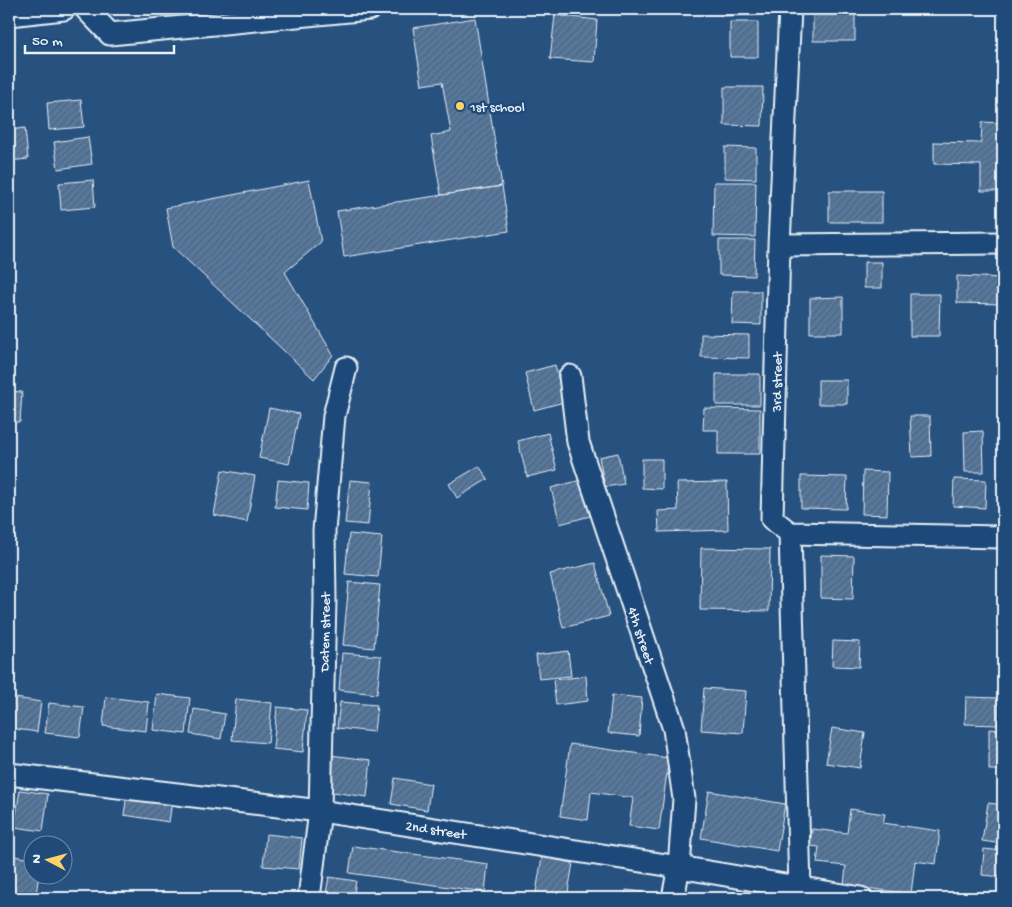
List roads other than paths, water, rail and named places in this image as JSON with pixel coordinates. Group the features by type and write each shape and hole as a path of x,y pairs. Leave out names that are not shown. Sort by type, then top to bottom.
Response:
{"street":[{"path":"9,15 64,9"},
{"path":"86,9 110,34 370,9"},
{"name":"3rd street","path":"790,9 779,245 772,519 790,533"},
{"path":"779,245 1003,243"},
{"name":"Datem street","path":"308,898 320,811 325,600 324,531 334,416 346,368"},
{"name":"4th street","path":"570,376 578,442 674,729 684,799 678,867 673,898"},
{"path":"799,893 790,533 1003,537"},
{"name":"2nd street","path":"9,776 320,811 678,867 799,893 861,898"}],"place":[{"name":"1st school","path":"460,106"}]}
